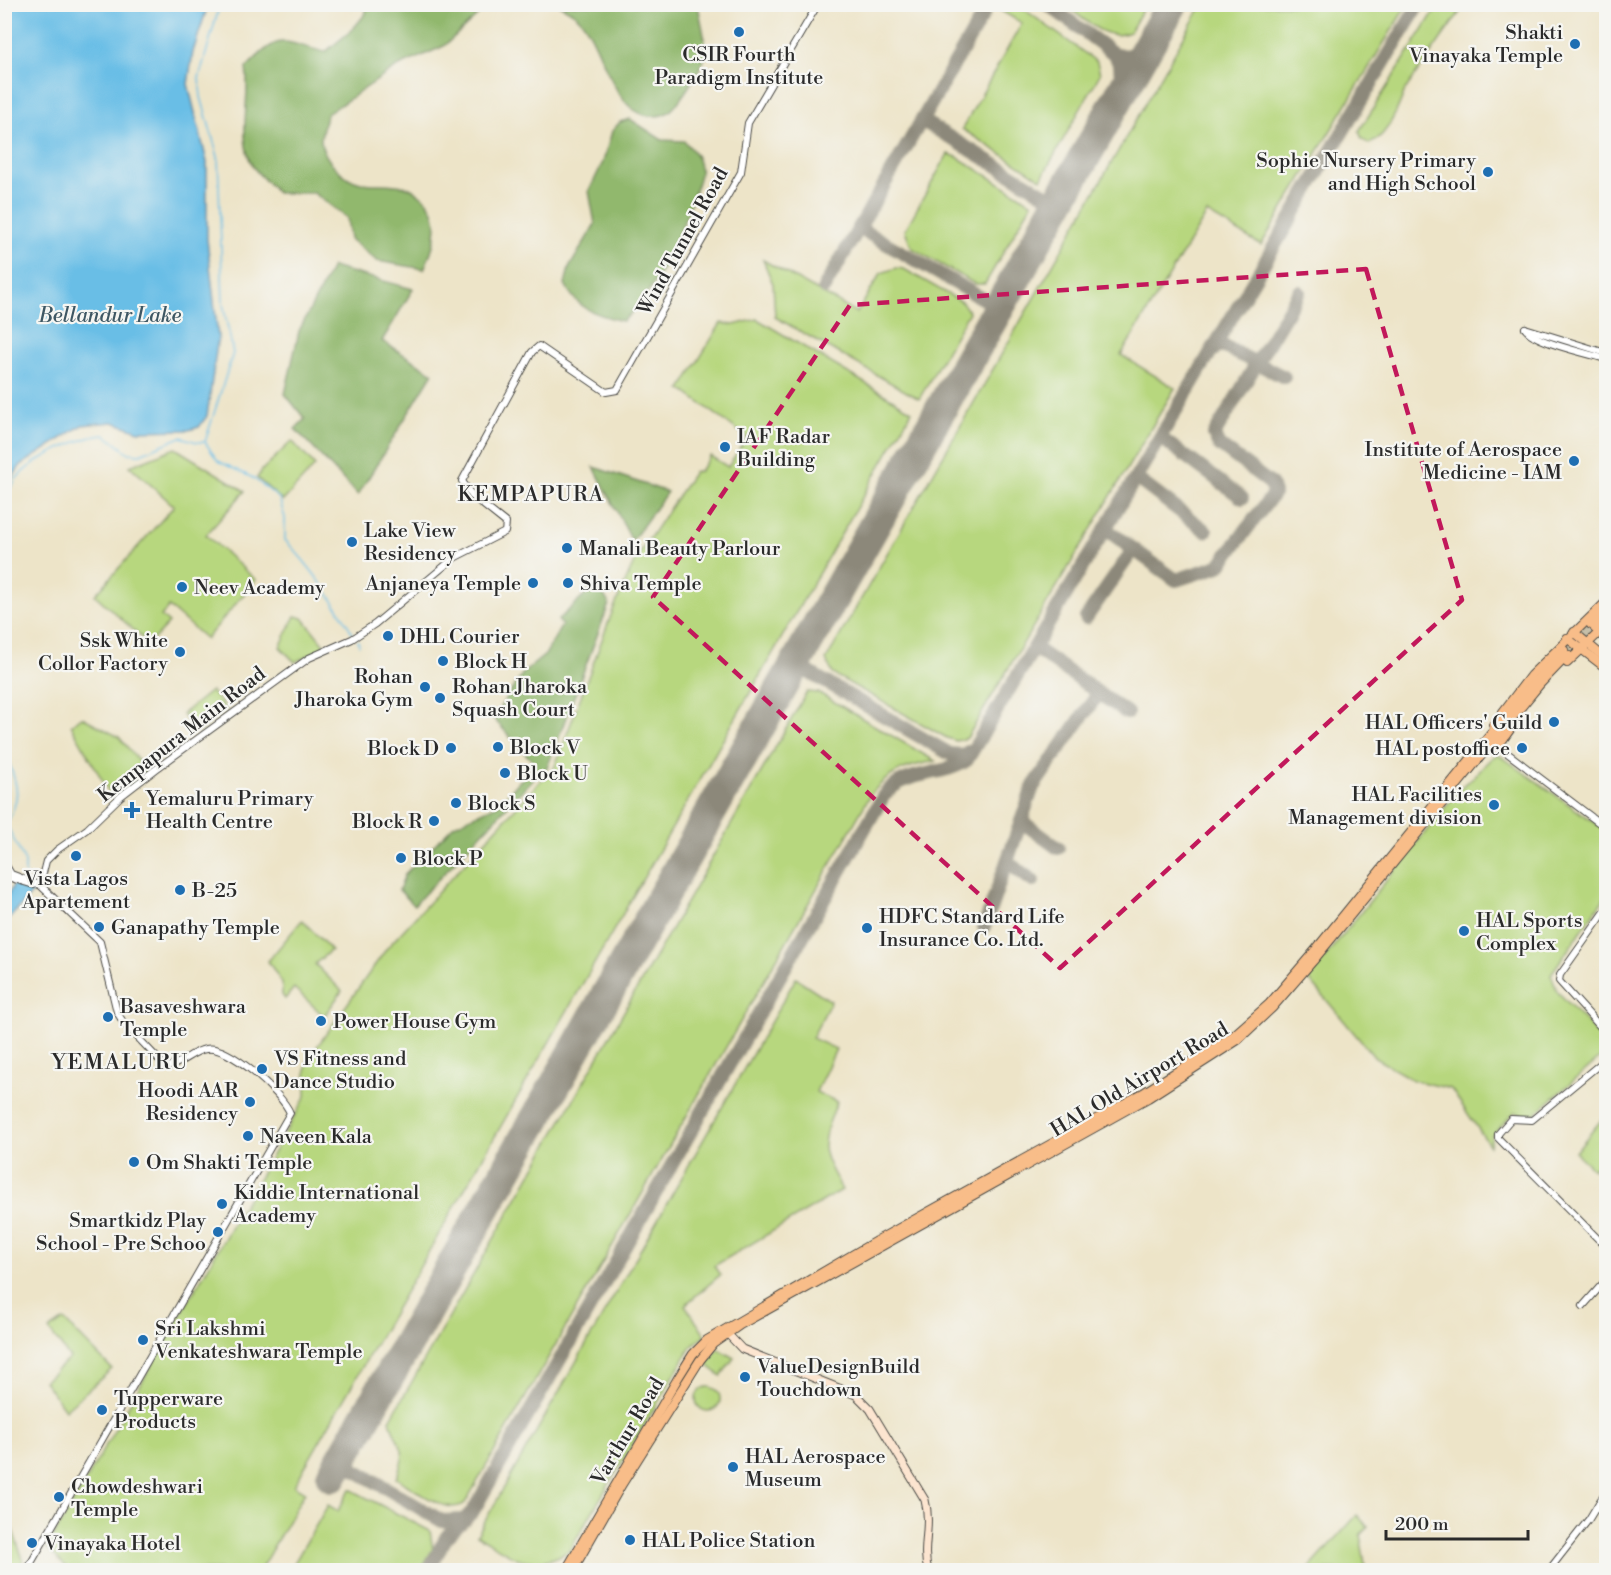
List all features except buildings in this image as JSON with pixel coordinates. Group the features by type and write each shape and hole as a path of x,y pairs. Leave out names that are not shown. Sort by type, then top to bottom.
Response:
{"main road":[{"path":"1485,747 1484,738 1500,712 1567,638 1606,602"},
{"path":"1606,610 1593,627 1606,618"},
{"path":"1485,747 1496,749 1541,690 1606,626"},
{"path":"1574,632 1584,647 1606,668"},
{"path":"1567,638 1606,659"},
{"path":"1485,747 1566,652"},
{"name":"HAL Old Airport Road","path":"725,1332 1140,1098 1238,1040 1273,1007 1373,891 1485,747"},
{"name":"HAL Old Airport Road","path":"733,1323 1140,1098"},
{"name":"Varthur Road","path":"573,1570 622,1484 685,1382 713,1344 733,1323"},
{"path":"725,1332 742,1349 856,1395 870,1409 925,1500 928,1515 925,1557 928,1570"},
{"name":"Varthur Road","path":"566,1570 614,1484 693,1354 707,1340 725,1332"}],"street":[{"name":"Wind Tunnel Road","path":"508,526 472,496 462,481 532,352 539,346 612,393 616,390 741,172 748,123 818,4"},
{"path":"1606,353 1525,328 1527,333 1538,338 1606,359"},
{"name":"Kempapura Main Road","path":"38,885 46,861 57,849 87,829 121,796 156,769 309,658 352,639 375,624 454,558 505,532 508,526"},
{"path":"1498,746 1606,828"},
{"path":"4,862 7,874 38,885 100,942 117,1012 123,1022 162,1063 167,1067 174,1066 206,1049 213,1049 250,1069 278,1092 290,1113 27,1570"},
{"path":"1606,910 1560,975 1559,981 1606,1034"},
{"path":"1606,1059 1532,1120 1511,1119 1498,1134 1498,1138 1606,1247"},
{"path":"1583,1306 1606,1280"},
{"path":"1549,1570 1589,1519 1606,1491"}],"highlighted area":[{"path":"1366,269 1462,600 1060,968 653,597 850,305"}],"green space":[{"path":"1439,4 1465,5 1405,90 1386,129 1369,144 1362,139 1359,131"},
{"path":"366,5 489,5 444,46 397,67 327,114 323,128 321,141 325,154 348,178 361,183 407,187 427,202 435,219 436,229 432,249 424,269 377,261 350,239 347,218 314,193 277,193 252,165 245,142 246,68 267,48 281,42 325,52 352,30 366,13"},
{"path":"559,5 698,5 705,41 704,58 695,78 672,109 659,116 638,112 617,91 587,28 576,15"},
{"path":"991,5 1018,5 1097,62 1100,74 1041,179 962,129 1022,23"},
{"path":"1065,5 1145,5 1130,32 1121,35 1095,28"},
{"path":"1202,5 1407,5 1261,245 1207,213 1121,355 1175,388 967,738 956,741 947,738 833,674 826,660"},
{"path":"630,119 662,140 684,141 696,156 700,170 688,211 666,262 657,279 623,321 588,310 575,299 565,284 569,268 595,224 589,191 603,162 612,131 620,122"},
{"path":"948,154 957,157 1032,203 985,284 975,284 912,248 905,230"},
{"path":"763,260 857,313 881,273 896,268 904,269 962,302 969,312 919,399 775,317 773,284"},
{"path":"332,267 413,289 382,341 433,373 358,495 295,429 305,419 285,394 299,331"},
{"path":"757,319 912,411 294,1486 305,1492 260,1570 69,1570 47,1548 306,1096 306,1069 309,1058 387,948 542,779 552,774 613,610 635,560 694,472 700,471 710,456 728,467 747,437 681,389 721,323 734,325"},
{"path":"292,441 315,466 283,501 257,478 262,470"},
{"name":"Neev Academy","path":"175,448 245,491 206,535 256,580 206,639 169,607 161,616 169,623 149,644 95,595 174,506 130,466"},
{"path":"594,467 667,492 632,541"},
{"path":"592,589 604,595 609,604 547,768 539,773 414,905 399,890 405,874 454,825 499,804 535,764 493,718 523,673 545,655 562,625 558,620"},
{"path":"295,616 303,618 326,647 295,662 280,647"},
{"path":"211,691 227,710 197,733 182,714"},
{"path":"807,692 819,693 935,761 916,765 892,775 871,794 465,1503 458,1506 440,1504 396,1478 402,1452 390,1420"},
{"path":"82,717 119,737 148,772 113,799 71,725"},
{"name":"HAL Sports Complex","path":"1498,754 1606,831 1606,896 1551,974 1557,991 1606,1043 1606,1053 1531,1117 1515,1112 1492,1135 1490,1146 1451,1089 1413,1080 1375,1058 1308,978 1464,784 1474,778 1489,760"},
{"path":"302,920 331,950 315,964 342,991 324,1016 294,988 285,999 282,995 282,983 268,961"},
{"path":"796,978 831,1001 812,1038 836,1049 816,1092 837,1102 827,1129 824,1147 829,1164 842,1190 714,1266 720,1275 685,1305 705,1335 691,1347 569,1551 543,1561 531,1561 511,1555 477,1535"},
{"path":"1606,1114 1606,1155 1593,1169 1575,1152"},
{"path":"64,1320 112,1369 65,1410 44,1381 70,1358 49,1330"},
{"path":"718,1349 734,1358 721,1376 707,1365"},
{"path":"708,1387 716,1391 720,1399 716,1407 708,1411 700,1407 696,1399 700,1391"},
{"path":"350,1489 430,1531 433,1550 421,1570 290,1570 328,1505 338,1511"},
{"path":"1357,1515 1368,1527 1360,1535 1366,1570 1308,1570"},
{"path":"5,1517 10,1523 23,1559 18,1570 5,1570"}],"water":[{"name":"Bellandur Lake","path":"5,4 208,5 193,52 188,84 207,162 207,239 218,337 207,416 199,427 189,430 139,431 113,422 82,425 21,465 5,488"},
{"path":"14,884 34,891 5,923 5,900"}],"waterway":[{"path":"4,498 17,478 34,463 83,440 105,435 129,453 140,454 181,437 205,442 233,353 223,304 218,157 201,97 199,78 220,4"},
{"path":"205,442 218,461 253,478 279,498 285,518 285,540 322,585 353,634"},
{"path":"358,641 359,645"},
{"path":"4,749 17,795 6,824 25,862 25,877"}],"taxiway":[{"path":"1047,4 1113,53 1126,56 1147,48"},
{"path":"340,1461 442,1521 464,1520 473,1511 884,795 903,781 957,766 967,760 1419,4"},
{"path":"824,288 984,13"},
{"path":"1113,53 1120,64 1122,92"},
{"path":"921,120 1059,203"},
{"path":"859,228 999,308"},
{"path":"1107,530 1176,580 1219,566 1274,493 1271,484 1218,444 1214,435 1299,292"},
{"path":"1212,351 1219,346 1225,347 1284,377"},
{"path":"1161,438 1242,498"},
{"path":"1137,479 1206,531"},
{"path":"1086,618 1131,553 1136,551"},
{"path":"1036,649 1127,713"},
{"path":"801,654 803,666 810,673"},
{"path":"789,675 800,671 810,673 950,754 963,755 973,749"},
{"path":"984,927 1033,787 1098,694"},
{"path":"1021,821 1058,848"},
{"path":"1007,862 1033,881"},
{"path":"428,1570 447,1536 464,1520"}],"runway":[{"path":"332,1476 1172,4"}],"tunnel":[{"path":"1564,650 1591,625"},
{"path":"1568,655 1595,629"}],"place":[{"name":"CSIR Fourth Paradigm Institute","path":"739,32"},
{"name":"Shakti Vinayaka Temple","path":"1575,44"},
{"name":"Sophie Nursery Primary and High School","path":"1488,172"},
{"name":"IAF Radar Building","path":"725,447"},
{"name":"Institute of Aerospace Medicine - IAM","path":"1574,461"},
{"name":"Lake View Residency","path":"352,542"},
{"name":"Manali Beauty Parlour","path":"567,548"},
{"name":"Anjaneya Temple","path":"533,583"},
{"name":"Shiva Temple","path":"568,583"},
{"name":"Neev Academy","path":"182,587"},
{"name":"DHL Courier","path":"388,636"},
{"name":"Ssk White Collor Factory","path":"180,652"},
{"name":"Block H","path":"443,661"},
{"name":"Rohan Jharoka Gym","path":"425,687"},
{"name":"Rohan Jharoka Squash Court","path":"440,698"},
{"name":"HAL Officers' Guild","path":"1554,722"},
{"name":"Block V","path":"498,747"},
{"name":"Block D","path":"451,748"},
{"name":"HAL postoffice","path":"1522,748"},
{"name":"Block U","path":"505,773"},
{"name":"Block S","path":"456,803"},
{"name":"HAL Facilities Management division","path":"1494,805"},
{"name":"Yemaluru Primary Health Centre","path":"132,810"},
{"name":"Block R","path":"434,821"},
{"name":"Vista Lagos Apartement","path":"76,856"},
{"name":"Block P","path":"401,858"},
{"name":"B-25","path":"180,890"},
{"name":"Ganapathy Temple","path":"99,927"},
{"name":"HDFC Standard Life Insurance Co. Ltd.","path":"867,928"},
{"name":"HAL Sports Complex","path":"1464,931"},
{"name":"Basaveshwara Temple","path":"108,1017"},
{"name":"Power House Gym","path":"321,1021"},
{"name":"VS Fitness and Dance Studio","path":"262,1069"},
{"name":"Hoodi AAR Residency","path":"250,1102"},
{"name":"Naveen Kala","path":"248,1136"},
{"name":"Om Shakti Temple","path":"134,1162"},
{"name":"Kiddie International Academy","path":"222,1204"},
{"name":"Smartkidz Play School - Pre Schoo","path":"218,1232"},
{"name":"Sri Lakshmi Venkateshwara Temple","path":"143,1340"},
{"name":"ValueDesignBuild Touchdown","path":"745,1377"},
{"name":"Tupperware Products","path":"102,1410"},
{"name":"HAL Aerospace Museum","path":"733,1467"},
{"name":"Chowdeshwari Temple","path":"59,1497"},
{"name":"HAL Police Station","path":"630,1540"},
{"name":"Vinayaka Hotel","path":"32,1543"}],"district":[{"name":"KEMPAPURA","path":"531,494"},
{"name":"YEMALURU","path":"120,1061"}]}
